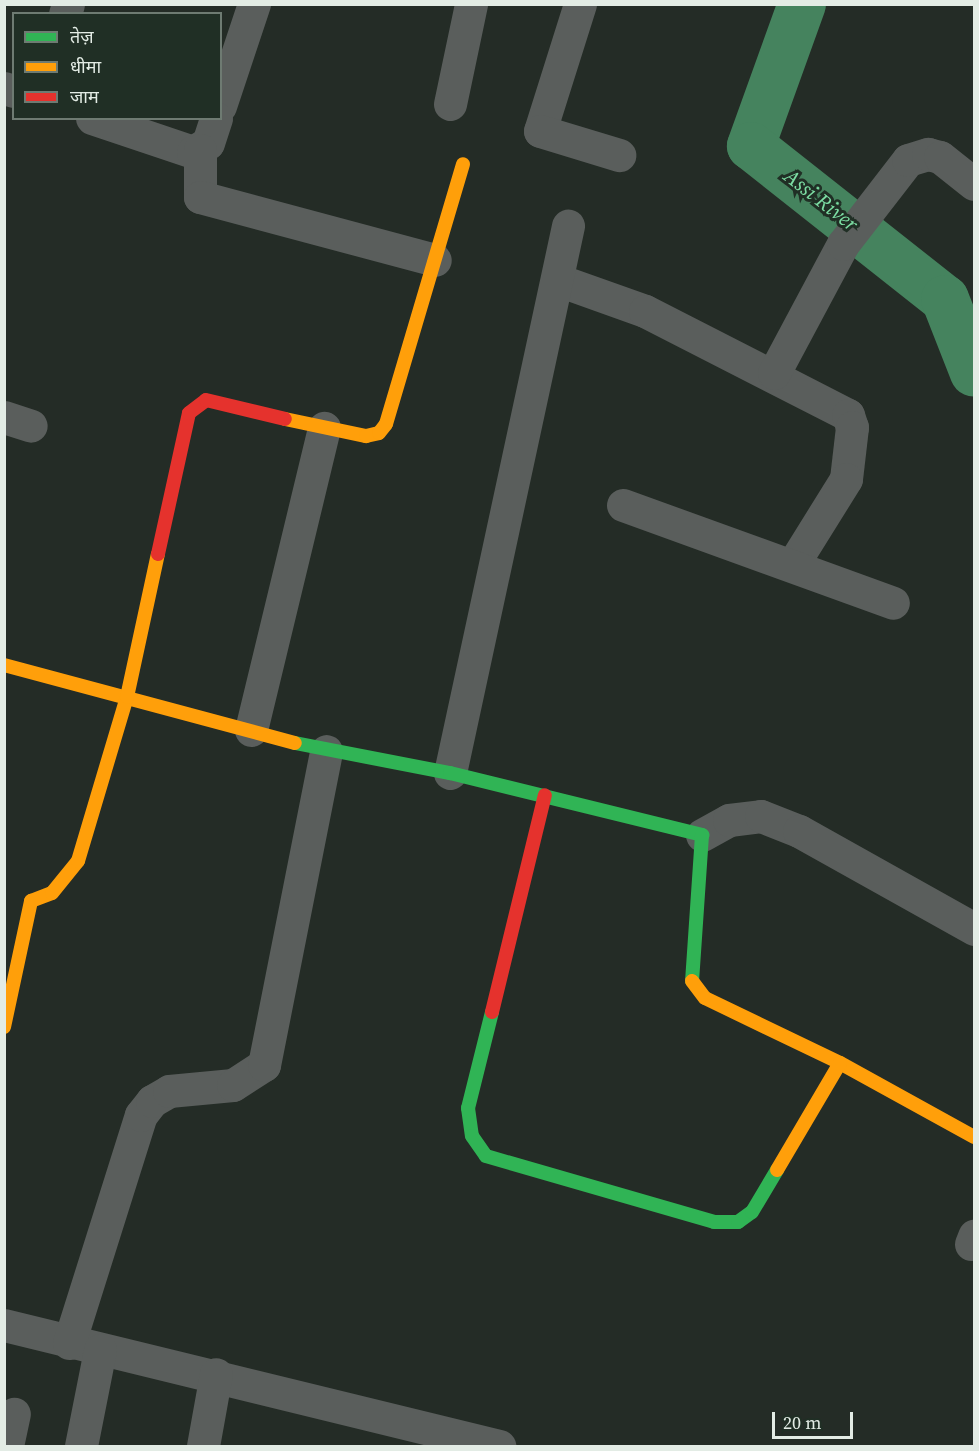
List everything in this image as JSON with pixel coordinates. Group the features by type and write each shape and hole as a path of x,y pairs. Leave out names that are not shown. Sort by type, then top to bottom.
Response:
{"street":[{"path":"222,100 254,4"},
{"path":"450,104 471,4"},
{"path":"580,4 540,131 619,155"},
{"path":"98,120 185,151 200,150 208,143 215,120"},
{"path":"200,150 200,197 435,260"},
{"path":"774,373 843,244 908,160 917,156 940,157 975,184"},
{"path":"4,1027 31,900 52,893 78,861 127,697 194,405 206,400 366,436 383,429 463,164"},
{"path":"450,773 568,226"},
{"path":"558,280 645,311 840,407 852,427 846,479 793,564"},
{"path":"251,730 324,428"},
{"path":"623,505 793,564 893,603"},
{"path":"4,665 326,751 450,773 702,835 729,820 761,816 799,831 969,915"},
{"path":"81,1446 84,1346 141,1115 152,1101 169,1091 233,1085 264,1065 326,751"},
{"path":"544,795 468,1108 472,1136 486,1156 714,1222 738,1222 752,1212 840,1063"},
{"path":"702,835 690,966 693,986 705,998 840,1063 975,1137"},
{"path":"4,1325 84,1346 216,1374 499,1446"},
{"path":"203,1446 216,1374"},
{"path":"7,1446 14,1414"}],"waterway":[{"name":"Assi River","path":"802,4 751,146 945,299 974,373"}],"traffic: fast":[{"path":"295,743 450,773 702,835 692,981"},
{"path":"492,1012 468,1108 472,1136 486,1156 714,1222 738,1222 752,1212 777,1170"}],"traffic: slow":[{"path":"285,419 366,436 379,433 386,424 463,164"},
{"path":"4,1027 31,901 52,893 78,861 127,697 158,554"},
{"path":"4,665 295,743"},
{"path":"692,981 705,998 840,1063 974,1137"},
{"path":"777,1170 840,1063"}],"traffic: jam":[{"path":"158,554 189,413 206,400 285,419"},
{"path":"492,1012 545,795"}]}
